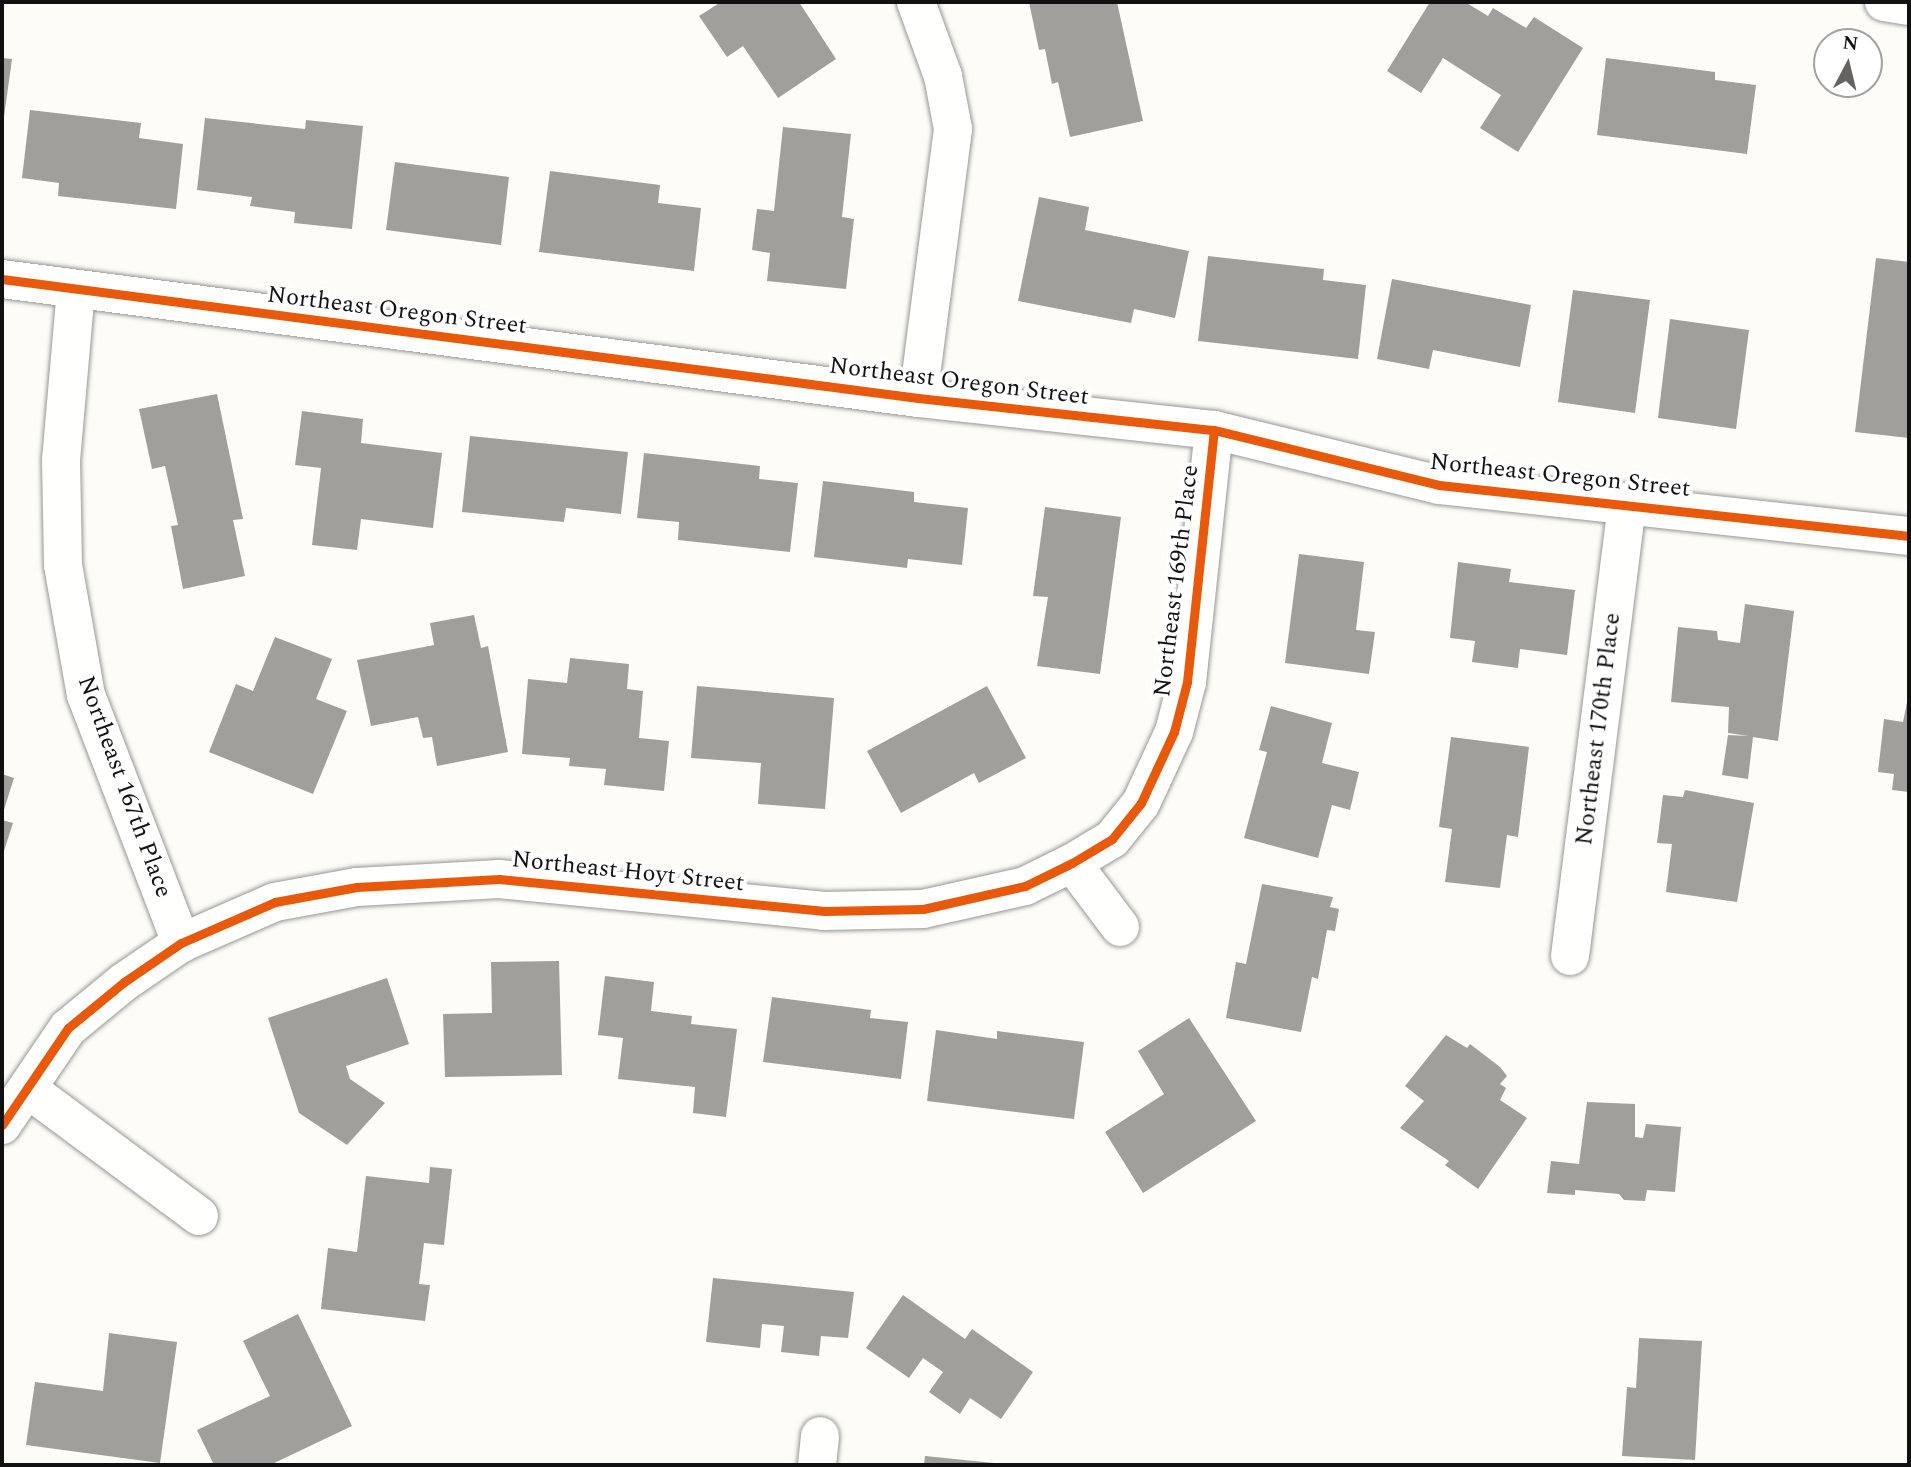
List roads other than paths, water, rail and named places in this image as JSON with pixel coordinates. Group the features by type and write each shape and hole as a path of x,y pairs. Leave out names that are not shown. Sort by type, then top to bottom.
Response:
{"street":[{"path":"916,2 943,76 953,129 918,398"},
{"path":"1884,2 1909,6"},
{"name":"Northeast Oregon Street","path":"2,279 918,398 1214,430 1439,485 1627,502 1909,536"},
{"name":"Northeast 167th Place","path":"76,289 61,460 63,565 86,695 181,943"},
{"name":"Northeast 169th Place","path":"1072,863 1112,839 1141,803 1174,732 1187,682 1214,430"},
{"name":"Northeast 170th Place","path":"1570,956 1627,502"},
{"path":"1072,863 1120,927"},
{"name":"Northeast Hoyt Street","path":"181,943 275,902 357,887 499,879 824,911 923,909 1013,890 1072,863"},
{"path":"2,1125 68,1028 181,943"},
{"path":"28,1089 199,1216"}]}
